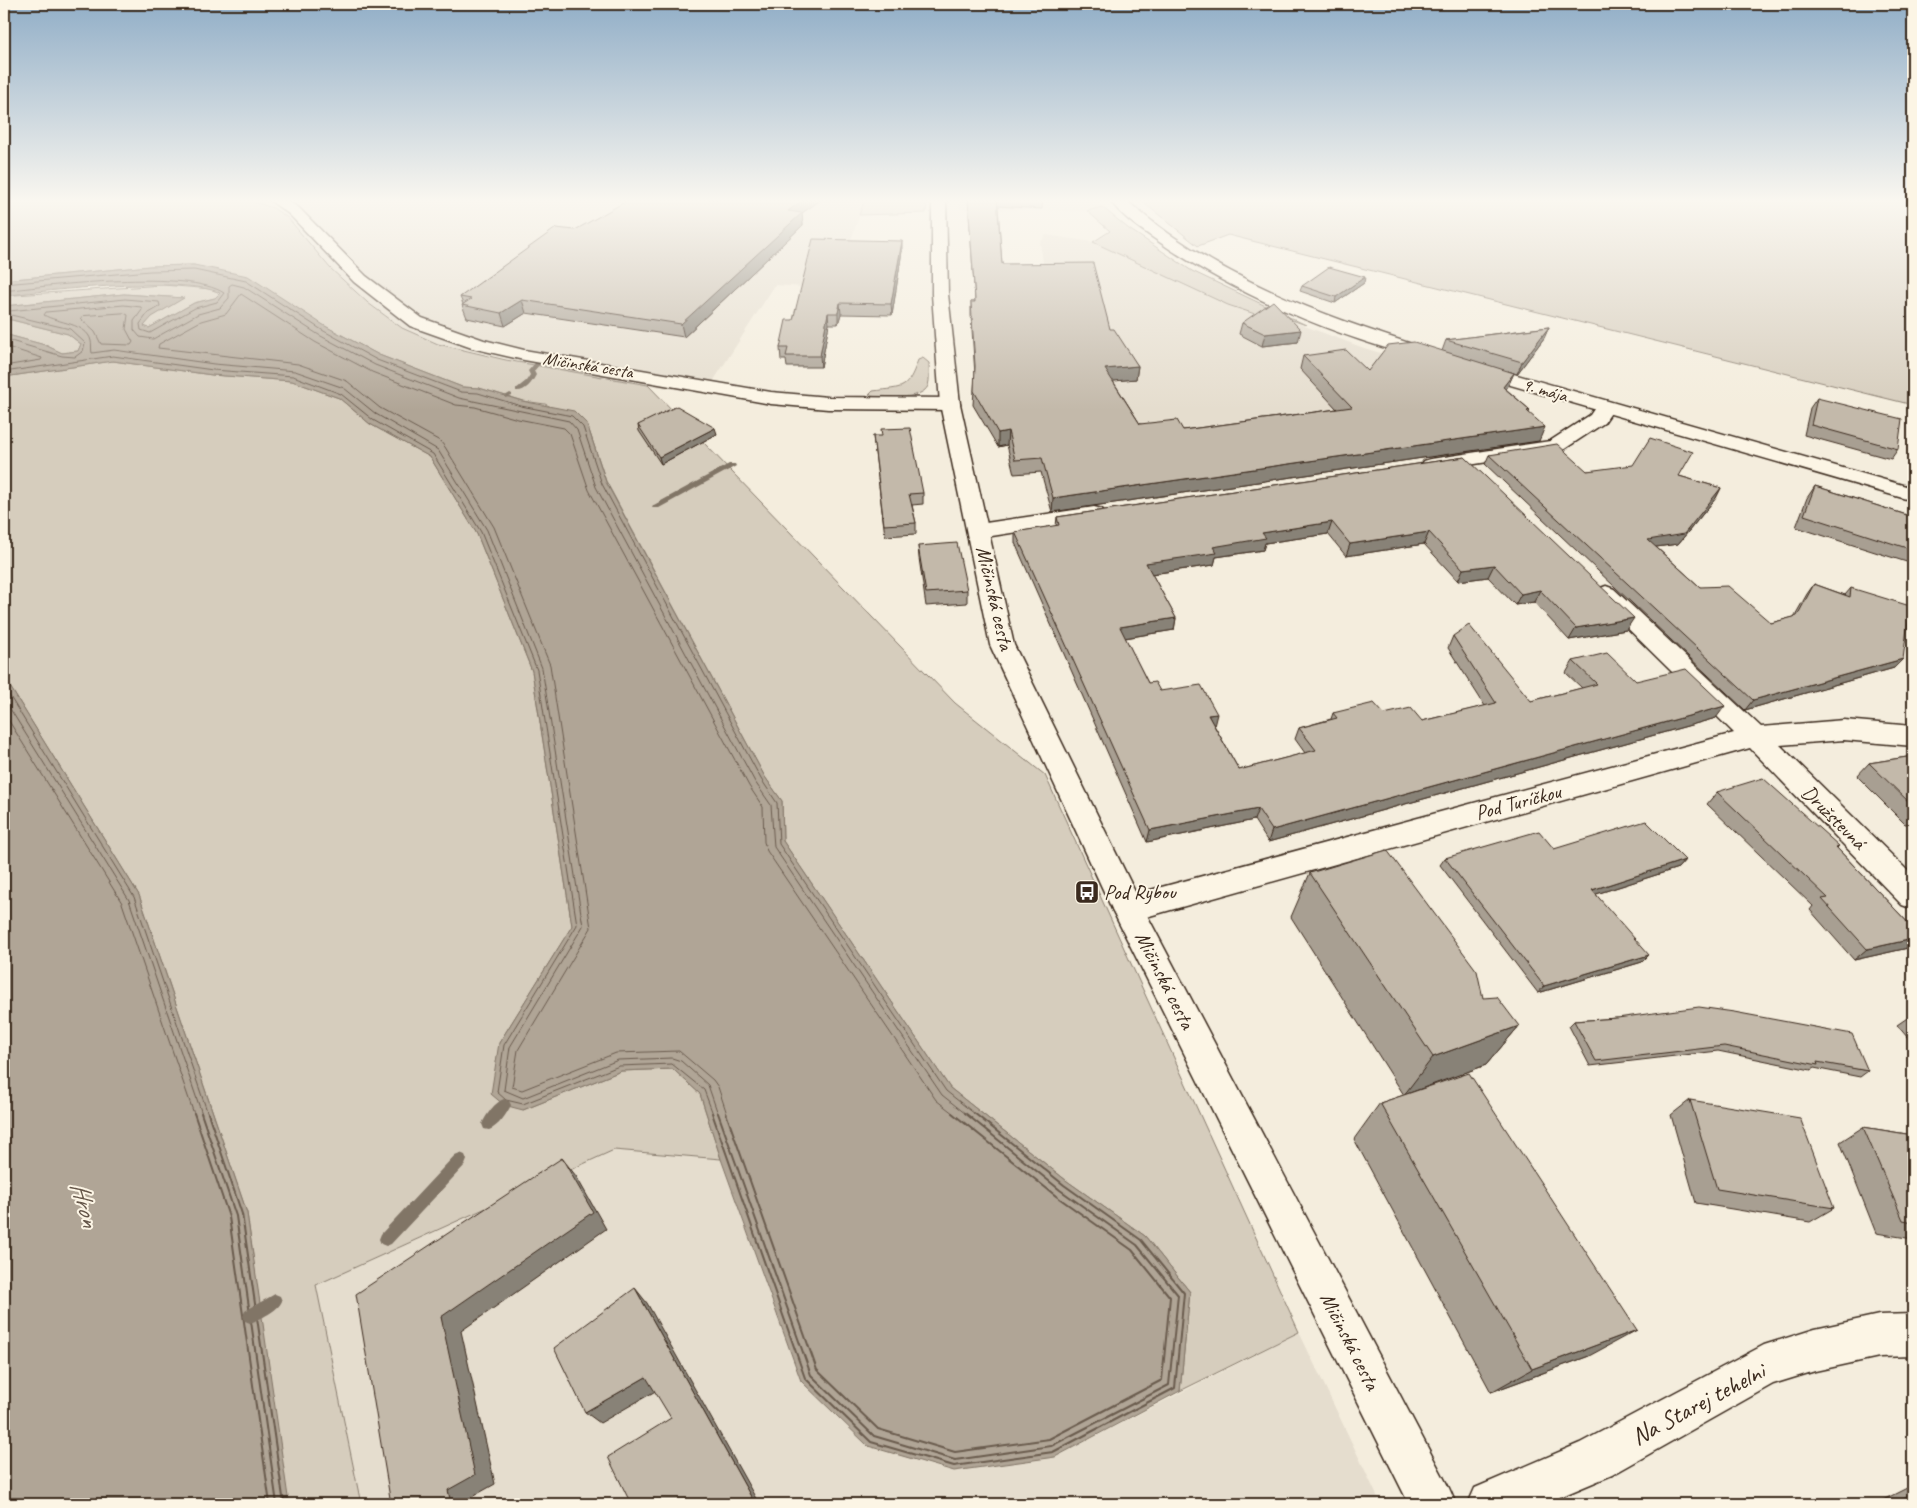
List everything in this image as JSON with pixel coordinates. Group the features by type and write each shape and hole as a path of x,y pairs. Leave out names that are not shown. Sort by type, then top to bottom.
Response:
{"street":[{"name":"Mičinská cesta","path":"350,269 416,322 469,341 524,355 771,398 828,403 950,404"},
{"name":"Mičinská cesta","path":"940,269 941,314 950,404 979,531 1002,645 1128,909 1433,1504"},
{"path":"1219,269 1257,290 1354,331 1444,360"},
{"name":"9. mája","path":"1461,365 1913,494"},
{"path":"1409,468 1556,446 1597,419 1605,407"},
{"path":"1466,460 1488,481"},
{"path":"979,531 1109,511"},
{"path":"1588,577 1755,737"},
{"name":"Pod Turíčkou","path":"1128,909 1755,737 1844,730 1913,736"},
{"name":"Družstevná","path":"1755,737 1913,896"},
{"name":"Na Starej tehelni","path":"1491,1504 1596,1459 1764,1366 1815,1350 1870,1338 1913,1334"}],"shaded area":[{"path":"4,269 115,269 4,280"},
{"path":"203,269 331,269 368,303 402,328 438,344 506,360 648,385 955,703 1045,775 1299,1332 1180,1391 1190,1292 1145,1236 1067,1181 950,1088 783,841 782,801 765,777 606,481 587,424 545,404 523,401 479,388 462,387 379,355 325,326"},
{"path":"331,269 841,269 834,289 775,285 705,394 562,371 438,344 402,328 368,303"},
{"path":"1044,269 1152,269 1364,348 1459,377 1151,486 1059,364"},
{"path":"1152,269 1190,269 1306,325 1272,313 1258,315 1228,305"},
{"path":"1367,269 1913,269 1913,405"},
{"path":"163,285 212,289 220,293 215,298 194,303 149,328 143,327 151,317 183,298 124,294 4,306 4,296"},
{"path":"4,318 68,334 81,344 78,351 62,353 45,345 4,334"},
{"path":"923,358 929,363 929,384 924,391 901,397 868,396 873,391 903,386 911,377 918,360"},
{"path":"113,361 212,375 292,381 339,398 370,424 430,457 477,534 532,671 572,926 499,1043 523,1110 621,1071 673,1069 700,1094 721,1159 614,1150 316,1285 361,1504 287,1504 247,1213 139,895 4,677 4,377"},
{"path":"614,1150 721,1159 801,1381 1055,1457 1299,1332 1381,1504 361,1504 316,1285"}],"water":[{"path":"115,269 215,269 248,276 325,326 379,355 462,387 479,388 522,401 574,411 587,424 606,482 765,777 782,801 783,841 950,1088 1067,1181 1145,1236 1190,1292 1180,1391 1055,1457 954,1471 868,1446 801,1381 721,1159 700,1094 673,1069 621,1071 523,1110 504,1105 491,1094 499,1043 572,926 532,671 477,534 430,457 370,424 339,398 292,381 212,375 113,361 4,377 4,334 45,345 62,353 78,351 81,344 68,334 4,318 4,306 124,294 184,298 152,317 144,326 149,328 194,303 215,298 220,293 203,288 178,285 148,285 82,288 4,296 4,280"},
{"name":"Hron","path":"4,677 139,895 247,1213 289,1504 4,1504"}],"building":[{"path":"498,269 741,269 681,324 522,300 501,313 462,305 471,299 460,297"},
{"path":"806,269 897,269 891,304 840,303 838,313 828,313 820,356 786,356 788,348 780,348 786,320 793,320"},
{"path":"973,269 1095,269 1110,329 1114,329 1138,366 1105,369 1140,424 1177,420 1183,430 1352,407 1303,356 1346,350 1368,371 1388,345 1414,342 1514,373 1503,387 1530,410 1527,411 1545,427 1053,498 1042,458 1015,460 1008,431 998,433 974,391 975,366 971,302 975,302"},
{"path":"1326,269 1338,269 1365,277 1336,297 1302,286"},
{"path":"1273,301 1301,330 1265,334 1242,323"},
{"path":"1549,327 1522,362 1446,340"},
{"path":"1817,398 1902,419 1898,449 1811,425"},
{"path":"677,406 715,428 659,457 638,425"},
{"path":"910,428 923,493 909,494 916,523 884,525 873,436 882,436 881,429"},
{"path":"1650,438 1693,452 1679,476 1721,488 1684,534 1648,540 1700,587 1728,586 1771,623 1797,616 1814,584 1850,597 1851,588 1910,606 1903,659 1753,700 1489,455 1557,444 1587,471 1633,465"},
{"path":"1465,457 1634,618 1576,628 1540,590 1521,594 1494,565 1463,569 1429,532 1350,544 1332,522 1262,533 1266,538 1213,547 1217,553 1146,563 1176,618 1120,627 1148,683 1155,682 1160,691 1201,685 1217,714 1208,715 1239,770 1316,750 1299,728 1337,718 1333,713 1374,703 1384,714 1411,708 1422,721 1496,703 1453,636 1469,625 1531,701 1597,684 1573,661 1607,653 1636,681 1686,669 1725,706 1272,830 1258,809 1150,830 1015,532 1059,525 1057,517"},
{"path":"1815,486 1913,517 1913,550 1804,515"},
{"path":"957,543 967,590 926,593 918,546"},
{"path":"1913,756 1913,806 1869,763"},
{"path":"1763,778 1839,846 1836,847 1913,928 1913,939 1867,949 1822,899 1828,898 1717,792"},
{"path":"1646,821 1685,860 1592,890 1649,955 1544,986 1445,858 1539,831 1554,849"},
{"path":"1387,850 1477,971 1483,998 1497,997 1519,1026 1433,1057 1310,873"},
{"path":"1699,1007 1852,1034 1868,1071 1817,1062 1818,1065 1724,1046 1596,1061 1574,1021 1617,1018"},
{"path":"1469,1073 1637,1330 1532,1369 1380,1103"},
{"path":"1690,1100 1800,1118 1834,1208 1717,1189"},
{"path":"1863,1127 1913,1135 1913,1222 1903,1220"},
{"path":"562,1158 593,1212 441,1317 475,1475 448,1490 451,1504 391,1504 356,1294"},
{"path":"635,1288 755,1504 631,1504 608,1457 671,1418 646,1377 585,1412 554,1348"},
{"path":"1913,1494 1913,1504 1893,1504"}],"waterway":[{"path":"518,390 529,382 533,375 531,371 537,364"},
{"path":"656,506 732,466"},
{"path":"489,1124 504,1105"},
{"path":"386,1239 460,1160"},
{"path":"250,1316 275,1301"}],"place":[{"name":"Pod Rybou","path":"1087,892"}]}
